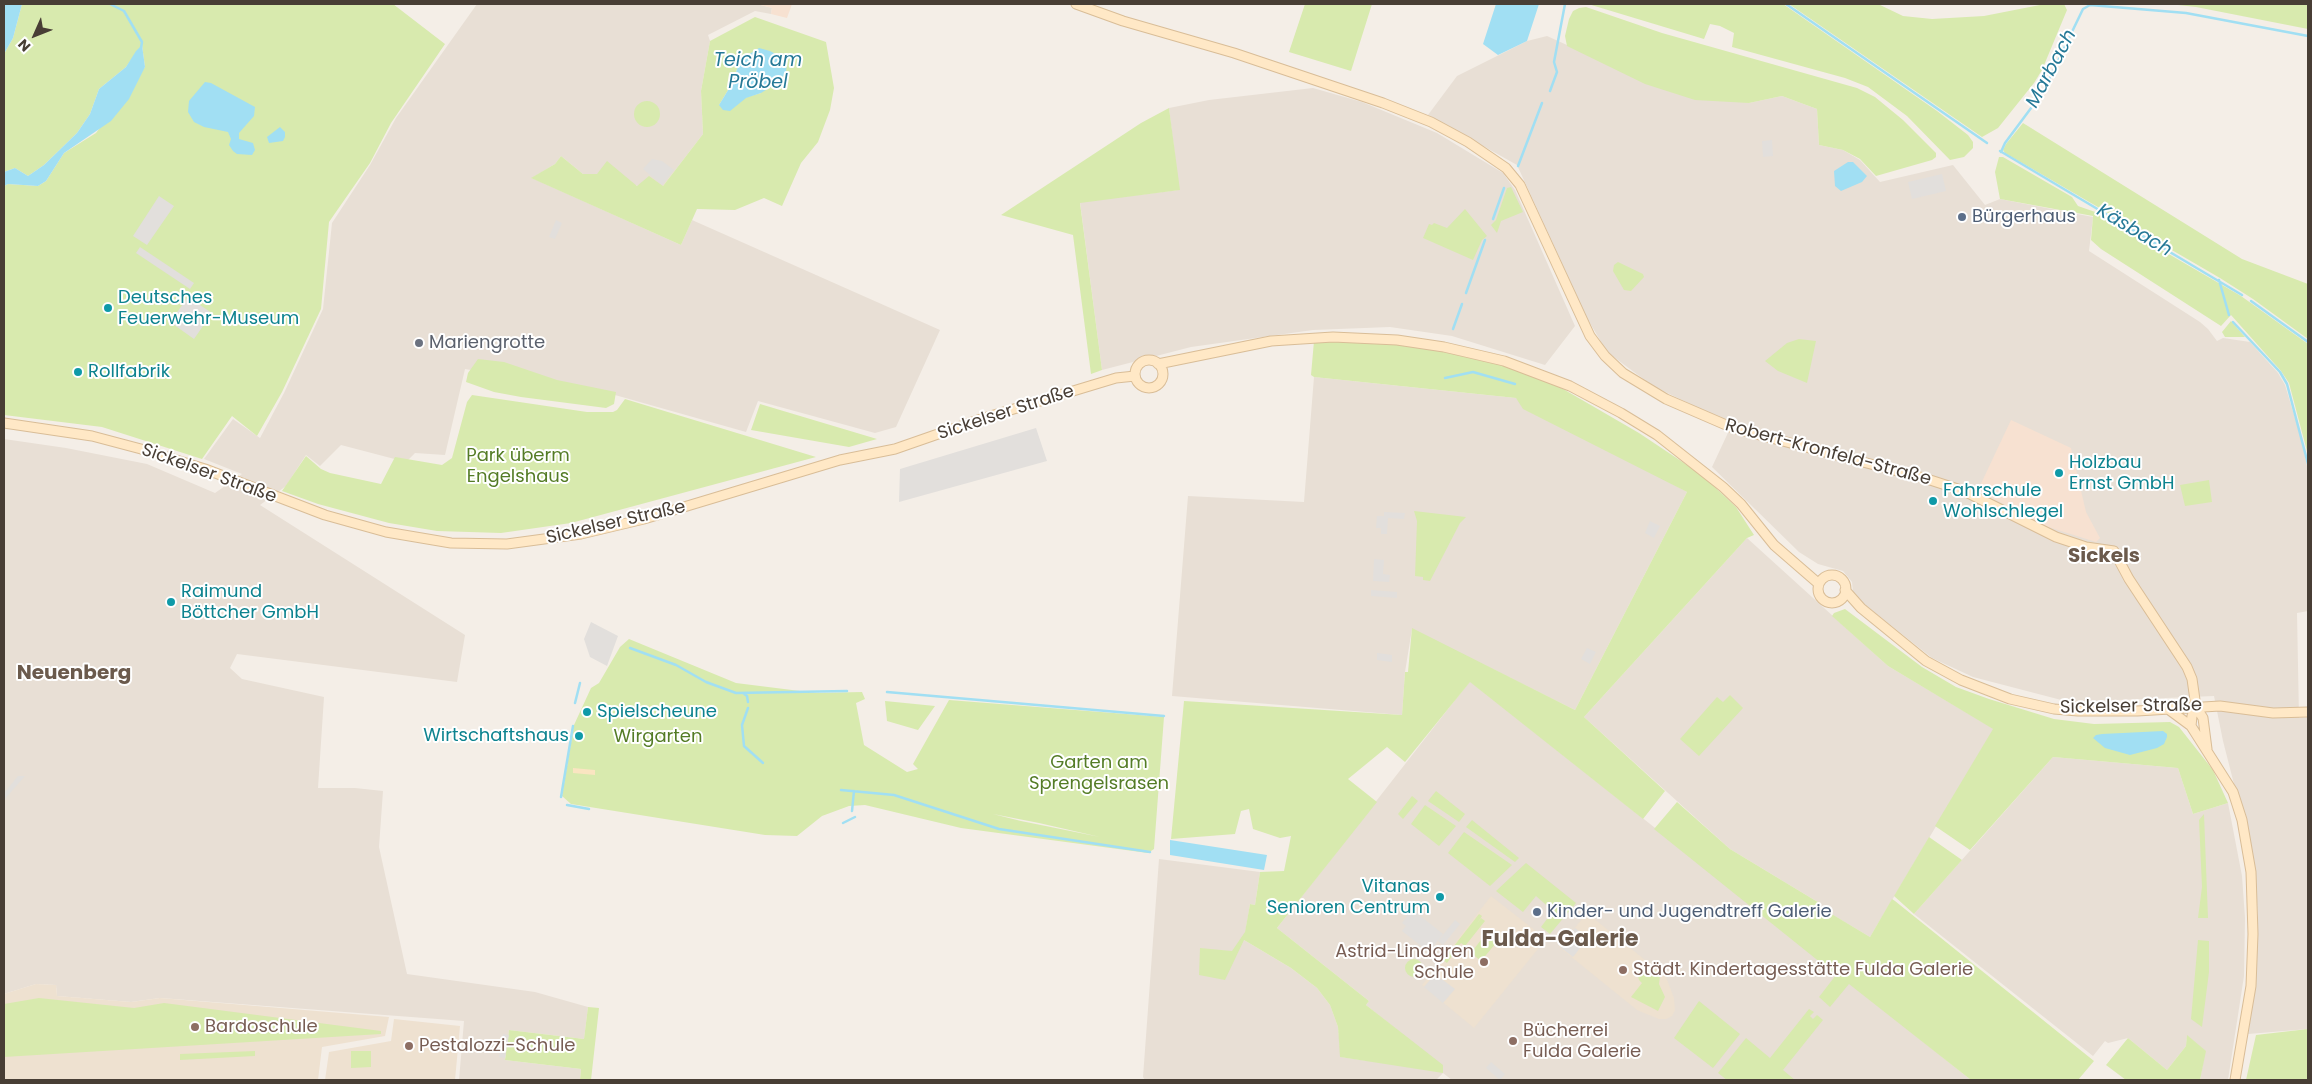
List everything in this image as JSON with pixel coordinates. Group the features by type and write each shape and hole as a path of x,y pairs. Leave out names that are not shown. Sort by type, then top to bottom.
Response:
{"main road":[{"name":"Robert-Kronfeld-Straße","path":"1076,4 1123,21 1234,53 1406,112 1431,122 1468,142 1506,168 1514,176 1524,192 1590,336 1605,356 1623,373 1642,386 1691,411 1733,428 1964,490 2056,537 2086,547 2114,551 2129,579 2187,667 2193,685 2196,707"},
{"path":"1184,359 1162,376 1156,386 1149,388 1141,385 1135,376 1141,363 1149,360 1158,364 1271,341 1299,338 1366,337 1444,347 1512,364 1553,379 1593,397 1657,435 1728,491 1774,545 1802,570 1821,581"},
{"path":"1158,364 1162,376"},
{"name":"Sickelser Straße","path":"5,423 92,436 173,458 292,503 365,527 431,541 490,544 546,540 644,519 840,460 903,446 984,418 1116,378 1135,376"},
{"path":"1832,575 1838,577 1843,581 1845,590 1843,596 1836,602 1824,600 1819,593 1821,581 1832,575"},
{"name":"Sickelser Straße","path":"1845,590 1861,608 1926,661 1985,690 2054,709 2099,712 2220,706 2273,713 2308,712"},
{"name":"Sickelser Straße","path":"1836,602 1861,608"},
{"path":"2196,707 2192,716 2192,726 2198,739 2207,749 2228,782 2237,802 2247,844 2252,885 2253,946 2251,986 2235,1080"},
{"path":"2196,707 2203,718 2207,749"},
{"path":"2168,709 2192,726"}],"shaded area":[{"path":"477,4 757,4 772,8 771,14 755,11 708,35 710,41 701,91 703,134 663,186 638,186 597,174 583,174 561,156 555,164 532,178 681,245 692,220 940,330 896,427 875,433 758,401 746,432 615,395 465,369 445,455 415,453 406,462 341,445 320,466 306,455 286,486 260,505 465,635 457,682 237,654 230,668 242,679 324,697 318,788 355,788 383,791 379,847 407,974 535,992 588,1007 584,1039 509,1030 505,1060 581,1069 580,1080 459,1080 464,1021 160,998 131,1002 57,996 56,985 36,984 4,994 4,439 66,448 147,464 215,493 242,474 204,459 233,419 260,438 284,393 323,309 332,223 370,165 396,118"},
{"path":"757,4 792,4 787,18 771,14 772,8"},
{"path":"1547,36 1567,45 1749,103 1782,96 1817,109 1819,145 1843,150 1860,160 1880,182 1953,165 1985,205 2000,199 2093,217 2089,251 2200,322 2217,341 2223,338 2250,342 2278,373 2285,385 2302,441 2308,471 2308,611 2297,613 2299,718 2308,718 2308,1029 2248,1034 2258,914 2254,862 2223,741 2214,696 2069,702 1973,677 1932,658 1864,604 1853,592 1852,582 1843,571 1818,564 1799,552 1712,467 1733,422 1715,416 1653,386 1607,352 1587,318 1517,165 1428,115 1457,76 1527,41"},
{"path":"1313,88 1362,102 1437,133 1503,173 1515,190 1575,326 1545,365 1452,336 1390,327 1313,330 1191,347 1102,370 1080,202 1179,190 1169,108 1209,100"},
{"path":"1772,140 1773,156 1763,157 1762,141"},
{"path":"652,159 662,161 674,170 662,185 643,169"},
{"path":"1942,174 1946,191 1912,199 1908,182"},
{"path":"159,196 174,206 147,245 133,236"},
{"path":"556,220 562,223 555,239 549,237"},
{"path":"140,247 194,283 190,289 136,253"},
{"path":"188,297 212,313 194,339 170,322"},
{"path":"1314,377 1516,398 1687,492 1575,710 1412,629 1405,672 1402,715 1172,696 1188,496 1304,502"},
{"path":"2011,420 2071,448 2086,512 2100,538 2096,542 2042,525 1978,490"},
{"path":"1036,428 1047,461 899,502 900,469"},
{"path":"1384,512 1405,513 1404,519 1388,518 1387,534 1381,534 1381,528 1376,528 1377,516 1384,516"},
{"path":"1650,521 1660,526 1654,538 1645,533"},
{"path":"1747,538 1888,666 1994,729 1870,937 1819,907 1821,904 1730,849 1584,717"},
{"path":"1374,559 1384,560 1383,574 1390,575 1389,582 1373,581"},
{"path":"1371,590 1397,592 1397,598 1371,596"},
{"path":"591,622 618,636 607,666 590,657 584,639"},
{"path":"1587,648 1596,652 1590,664 1581,659"},
{"path":"1377,653 1392,655 1392,662 1377,660"},
{"path":"1470,681 1971,1080 1452,1080 1443,1073 1436,1080 1145,1080 1143,1077 1159,859 1260,872 1255,905 1250,904 1244,940 1291,968 1317,988 1330,1005 1338,1027 1341,1057 1368,1061 1402,1034 1366,1005 1369,1001 1277,928"},
{"path":"2053,757 2178,768 2193,814 2228,803 2242,876 2245,918 2244,976 2228,1080 2200,1080 2205,1051 2187,1036 2186,1046 2167,1070 2128,1038 2108,1043 2105,1041 2093,1056 1914,914"},
{"path":"18,776 25,776 4,800 4,793"},
{"name":"Astrid-Lindgren Schule","path":"1491,896 1546,939 1474,1028 1422,985"},
{"path":"1404,903 1443,934 1429,952 1402,931 1406,926 1402,923 1407,916 1399,910"},
{"name":"Städt. Kindertagesstätte Fulda Galerie","path":"1587,913 1666,977 1674,998 1675,1010 1672,1016 1666,1019 1659,1019 1637,1010 1559,947"},
{"path":"1455,920 1460,924 1443,945 1438,941"},
{"path":"1575,928 1588,938 1573,957 1560,947"},
{"path":"1435,974 1455,989 1443,1003 1424,987"},
{"name":"Bardoschule","path":"36,984 56,985 57,996 131,1002 160,998 389,1017 385,1036 322,1047 318,1080 4,1080 4,994"},
{"name":"Pestalozzi-Schule","path":"394,1019 460,1026 455,1080 325,1080 329,1052 391,1041"},
{"path":"503,1034 509,1035 505,1058 499,1057"},
{"path":"1491,1062 1505,1074 1500,1080 1486,1068"}],"green space":[{"path":"22,4 393,4 445,44 391,123 370,163 329,222 321,309 282,392 257,436 232,416 202,459 102,427 4,415 4,186 8,184 38,186 46,181 64,153 96,133 145,67 142,45 126,67 99,89 90,114 77,133 44,165 28,176 15,168 4,172 4,54 13,38"},
{"path":"1305,4 1372,4 1351,71 1289,52"},
{"path":"1588,4 1783,4 1937,111 1968,135 1973,142 1973,148 1964,157 1950,160 1907,116 1868,87 1845,78 1732,47 1734,33 1720,26 1710,24 1704,39"},
{"path":"1789,4 1878,4 1903,16 1932,19 1984,16 2045,4 2064,4 2067,10 2042,70 2034,83 1998,128 1982,137"},
{"path":"2169,4 2308,4 2308,29 2196,7"},
{"path":"1586,7 1662,33 1857,88 1875,97 1903,120 1936,153 1936,157 1932,160 1876,176 1860,159 1843,150 1819,145 1817,109 1782,96 1749,103 1695,100 1645,84 1567,46 1565,36 1569,19 1573,11"},
{"path":"755,17 826,42 834,88 830,110 818,142 801,163 782,206 764,198 735,210 697,209 681,245 531,178 555,164 561,156 583,174 597,174 607,161 637,186 649,176 663,186 703,134 701,91 710,41","holes":["740,60 761,93 719,105 733,82"]},
{"path":"647,101 656,105 660,114 656,123 647,127 638,123 634,114 638,105"},
{"path":"1169,108 1180,190 1080,203 1102,370 1091,374 1073,235 1001,215 1141,123"},
{"path":"2023,123 2242,259 2308,284 2308,339 2253,299 2220,278 2005,153 2003,150 2006,144"},
{"path":"1999,157 2003,157 2072,197 2078,206 2098,213 2241,296 2308,344 2308,455 2289,383 2281,371 2231,315 2221,326 2101,249 2091,240 2093,216 2000,199 1995,172"},
{"path":"1511,187 1523,212 1501,221 1497,233 1491,225 1496,220 1507,188"},
{"path":"1465,209 1487,236 1482,240 1473,260 1423,238 1429,224 1432,225 1434,223 1447,228"},
{"path":"1618,262 1643,274 1644,277 1631,291 1624,290 1613,271 1614,265"},
{"path":"2231,321 2245,337 2225,337 2222,332"},
{"path":"1799,339 1816,341 1807,383 1778,371 1765,361 1787,343"},
{"path":"1314,341 1397,344 1444,350 1539,375 1639,433 1702,475 1736,507 1754,535 1747,538 1584,717 1665,791 1643,819 1470,682 1405,762 1387,747 1348,779 1377,802 1277,928 1369,1001 1366,1005 1443,1065 1443,1073 1340,1057 1338,1027 1330,1005 1317,988 1291,968 1244,940 1225,980 1199,975 1200,948 1232,951 1245,932 1250,904 1255,905 1260,872 1284,871 1291,836 1280,838 1253,829 1249,809 1241,811 1235,834 1171,839 1184,701 1402,715 1405,672 1408,672 1412,628 1575,710 1687,492 1523,409 1516,398 1314,377 1311,375"},
{"path":"478,359 504,362 557,380 616,392 614,404 606,408 494,392 466,382 468,373"},
{"name":"Park überm Engelshaus","path":"472,395 587,412 613,412 617,410 625,399 816,457 571,523 501,533 437,531 389,523 318,504 282,491 306,456 321,469 330,473 381,484 395,457 442,465 452,458 467,402"},
{"path":"760,404 877,439 849,447 751,430"},
{"path":"2209,480 2212,502 2185,506 2180,485"},
{"path":"1414,511 1466,517 1460,523 1430,581 1423,580 1423,577 1415,576 1417,521"},
{"path":"1845,609 1922,667 1956,687 1989,699 2054,719 2094,724 2170,722 2179,727 2213,770 2228,803 2193,814 2178,768 2053,757 1970,850 1935,826 1993,729 1888,666 1832,616 1834,613"},
{"name":"Wirgarten","path":"629,639 736,683 816,693 862,692 865,699 856,703 864,745 907,772 918,769 913,764 949,700 1164,717 1154,849 1148,853 961,828 865,805 849,806 822,816 797,836 765,835 571,804 562,796 574,725 591,688 599,683 620,647","holes":["993,814 1039,823 1100,837"]},
{"path":"1730,695 1743,708 1699,756 1680,739 1717,697 1723,702"},
{"path":"885,701 935,706 918,730 887,721"},
{"path":"1436,791 1465,814 1459,822 1428,801"},
{"path":"1412,796 1418,801 1403,819 1398,814"},
{"path":"1677,802 1730,849 1821,904 1820,907 1870,937 1892,899 2094,1061 2078,1080 1971,1080 1849,984 1830,1007 1819,997 1836,975 1654,829"},
{"path":"1425,805 1456,826 1439,846 1411,824"},
{"path":"2204,814 2208,918 2198,918 2202,887 2199,820"},
{"path":"1472,820 1519,858 1515,862 1466,827"},
{"path":"1464,832 1512,865 1490,886 1448,853"},
{"path":"1929,837 1962,860 1914,914 1894,896"},
{"path":"1526,863 1576,903 1550,934 1541,927 1553,911 1536,896 1523,912 1496,891"},
{"path":"1479,914 1482,916 1476,925 1481,918 1485,921 1465,946 1461,943 1447,963 1443,960"},
{"path":"1490,928 1501,937 1481,961 1471,953"},
{"path":"2198,940 2209,941 2209,972 2202,1027 2191,1019"},
{"path":"1414,959 1420,962 1423,968 1420,974 1414,977 1408,974 1405,968 1408,962"},
{"path":"1638,962 1651,966 1660,976 1659,984 1665,997 1658,1011 1631,997 1642,983 1639,980 1635,964"},
{"path":"39,998 134,1008 164,1003 381,1031 381,1034 4,1057 4,1004"},
{"path":"1699,1001 1740,1034 1713,1068 1674,1038"},
{"path":"588,1007 599,1008 591,1080 580,1080 581,1069 505,1060 509,1030 584,1039"},
{"path":"1809,1009 1814,1012 1810,1016 1813,1019 1817,1015 1823,1020 1783,1070 1795,1080 1727,1080 1718,1073 1746,1038 1770,1058"},
{"path":"2308,1029 2308,1080 2246,1080 2256,1035"},
{"path":"2187,1035 2206,1051 2200,1080 2126,1080 2106,1065 2128,1038 2167,1070 2186,1046"},
{"path":"255,1051 255,1056 180,1060 180,1054"},
{"path":"351,1051 371,1051 371,1067 351,1068"}],"sand":[{"path":"573,768 595,770 595,775 573,773"}],"water":[{"path":"4,4 22,4 13,38 4,54"},
{"path":"1496,4 1539,4 1527,41 1498,55 1483,44"},
{"path":"142,45 145,67 129,99 111,121 64,153 46,181 38,186 8,184 4,186 4,172 15,168 28,176 44,165 77,133 90,114 99,89 126,67"},
{"name":"Teich am Pröbel","path":"759,48 770,51 787,60 786,73 777,83 761,93 746,98 730,111 723,110 719,105 733,82 740,60"},
{"path":"205,82 211,83 255,107 254,116 239,133 239,139 253,143 255,150 252,155 237,154 233,151 229,145 231,139 228,132 204,127 194,122 188,112 189,101"},
{"path":"280,127 285,132 283,141 269,143 267,137"},
{"path":"1848,162 1853,162 1867,176 1862,182 1841,191 1835,186 1834,171"},
{"path":"2163,731 2167,734 2164,744 2157,748 2130,755 2105,748 2093,738 2096,735 2102,734"},
{"path":"1170,840 1267,855 1264,870 1170,855"}],"waterway":[{"path":"110,4 124,11 142,42 141,48"},
{"path":"1550,91 1557,72 1554,62 1565,4"},
{"name":"Käsbach","path":"1786,4 1987,143"},
{"name":"Marbach","path":"2001,152 2005,143 2043,92 2083,9 2090,5 2186,13 2308,36"},
{"path":"1518,166 1542,103"},
{"name":"Käsbach","path":"2000,151 2242,295"},
{"path":"1493,219 1504,188"},
{"path":"1466,293 1485,240"},
{"path":"2219,280 2229,315"},
{"name":"Käsbach","path":"2251,301 2308,342"},
{"path":"1453,329 1462,304"},
{"path":"2233,322 2280,372 2287,384 2308,464"},
{"path":"1445,378 1473,372 1515,384"},
{"path":"630,648 676,665 706,682 736,693 847,691"},
{"path":"575,703 580,683"},
{"path":"887,692 1164,716"},
{"path":"743,693 747,696 748,702"},
{"path":"748,708 742,725 744,746 763,763"},
{"path":"561,797 573,726"},
{"path":"841,790 894,795 999,829 1150,852"},
{"path":"852,811 854,791"},
{"path":"567,805 589,809"},
{"path":"843,823 855,817"}],"place":[{"name":"Bürgerhaus","path":"1962,217"},
{"name":"Deutsches Feuerwehr-Museum","path":"108,308"},
{"name":"Mariengrotte","path":"419,343"},
{"name":"Rollfabrik","path":"78,372"},
{"name":"Holzbau Ernst GmbH","path":"2059,473"},
{"name":"Fahrschule Wohlschlegel","path":"1933,501"},
{"name":"Raimund Böttcher GmbH","path":"171,602"},
{"name":"Spielscheune","path":"587,712"},
{"name":"Wirtschaftshaus","path":"579,736"},
{"name":"Vitanas Senioren Centrum","path":"1440,897"},
{"name":"Kinder- und Jugendtreff Galerie","path":"1537,912"},
{"name":"Astrid-Lindgren Schule","path":"1484,962"},
{"name":"Städt. Kindertagesstätte Fulda Galerie","path":"1623,970"},
{"name":"Bardoschule","path":"195,1027"},
{"name":"Bücherrei Fulda Galerie","path":"1513,1041"},
{"name":"Pestalozzi-Schule","path":"409,1046"}],"district":[{"name":"Sickels","path":"2104,557"},
{"name":"Neuenberg","path":"74,674"},
{"name":"Fulda-Galerie","path":"1560,940"}],"park label":[{"name":"Garten am Sprengelsrasen","path":"1099,773"}]}
